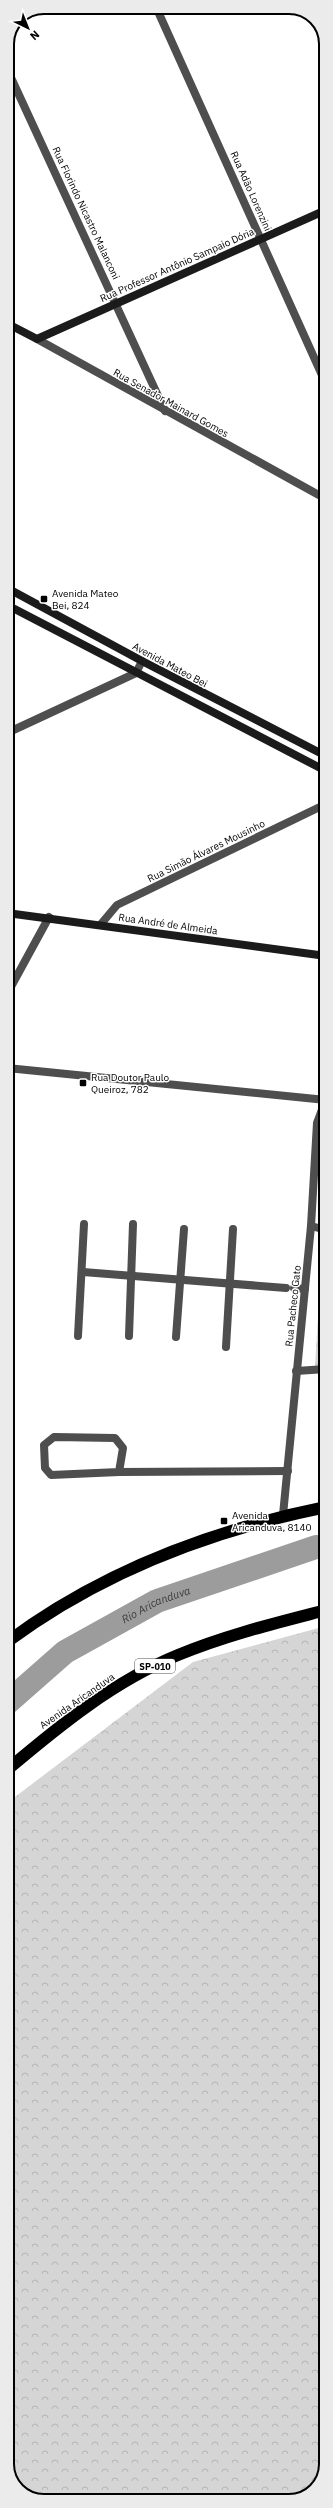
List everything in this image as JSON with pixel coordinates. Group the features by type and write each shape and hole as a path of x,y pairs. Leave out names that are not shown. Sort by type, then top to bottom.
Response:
{"highway":[{"path":"14,1637 76,1597 145,1562 194,1542 283,1516 319,1508"},
{"name":"Avenida Aricanduva","path":"14,1764 52,1732 116,1686 176,1655 225,1637 319,1612"}],"main road":[{"name":"Rua Professor Antônio Sampaio Dória","path":"37,339 319,213"},
{"name":"Rua Senador Mainard Gomes","path":"14,327 37,339"},
{"name":"Avenida Mateo Bei","path":"14,592 142,662 319,752"},
{"path":"14,609 319,767"},
{"name":"Rua André de Almeida","path":"14,914 49,917 319,955"}],"street":[{"name":"Rua Adão Lorenzini","path":"159,14 319,368"},
{"name":"Rua Florindo Nicastro Malanconi","path":"14,84 117,303 165,411"},
{"name":"Rua Senador Mainard Gomes","path":"37,339 319,495"},
{"path":"14,730 136,673 142,662"},
{"name":"Rua Simão Álvares Mousinho","path":"100,924 117,905 319,807"},
{"path":"14,981 49,917"},
{"path":"14,1069 319,1099"},
{"name":"Rua Pacheco Gato","path":"283,1516 311,1226 317,1123 319,1118"},
{"path":"78,1336 83,1272 84,1224"},
{"path":"129,1336 133,1224"},
{"path":"311,1226 319,1228"},
{"path":"176,1337 184,1229"},
{"path":"226,1347 233,1229"},
{"path":"83,1272 230,1284 305,1288"},
{"path":"296,1371 319,1369"},
{"path":"119,1472 123,1448 115,1438 54,1437 44,1445 45,1468 51,1475 119,1472 288,1471"}],"green space":[{"path":"319,1302 319,1366 315,1366"},
{"path":"319,1628 319,2467 315,2479 307,2488 292,2494 43,2494 33,2492 23,2485 17,2477 14,2467 14,1798 193,1662"}],"waterway":[{"name":"Rio Aricanduva","path":"14,1697 65,1652 157,1601 319,1547"}],"place":[{"name":"Avenida Mateo Bei, 824","path":"44,599"},
{"name":"Rua Doutor Paulo Queiroz, 782","path":"83,1083"},
{"name":"Avenida Aricanduva, 8140","path":"224,1521"}]}
